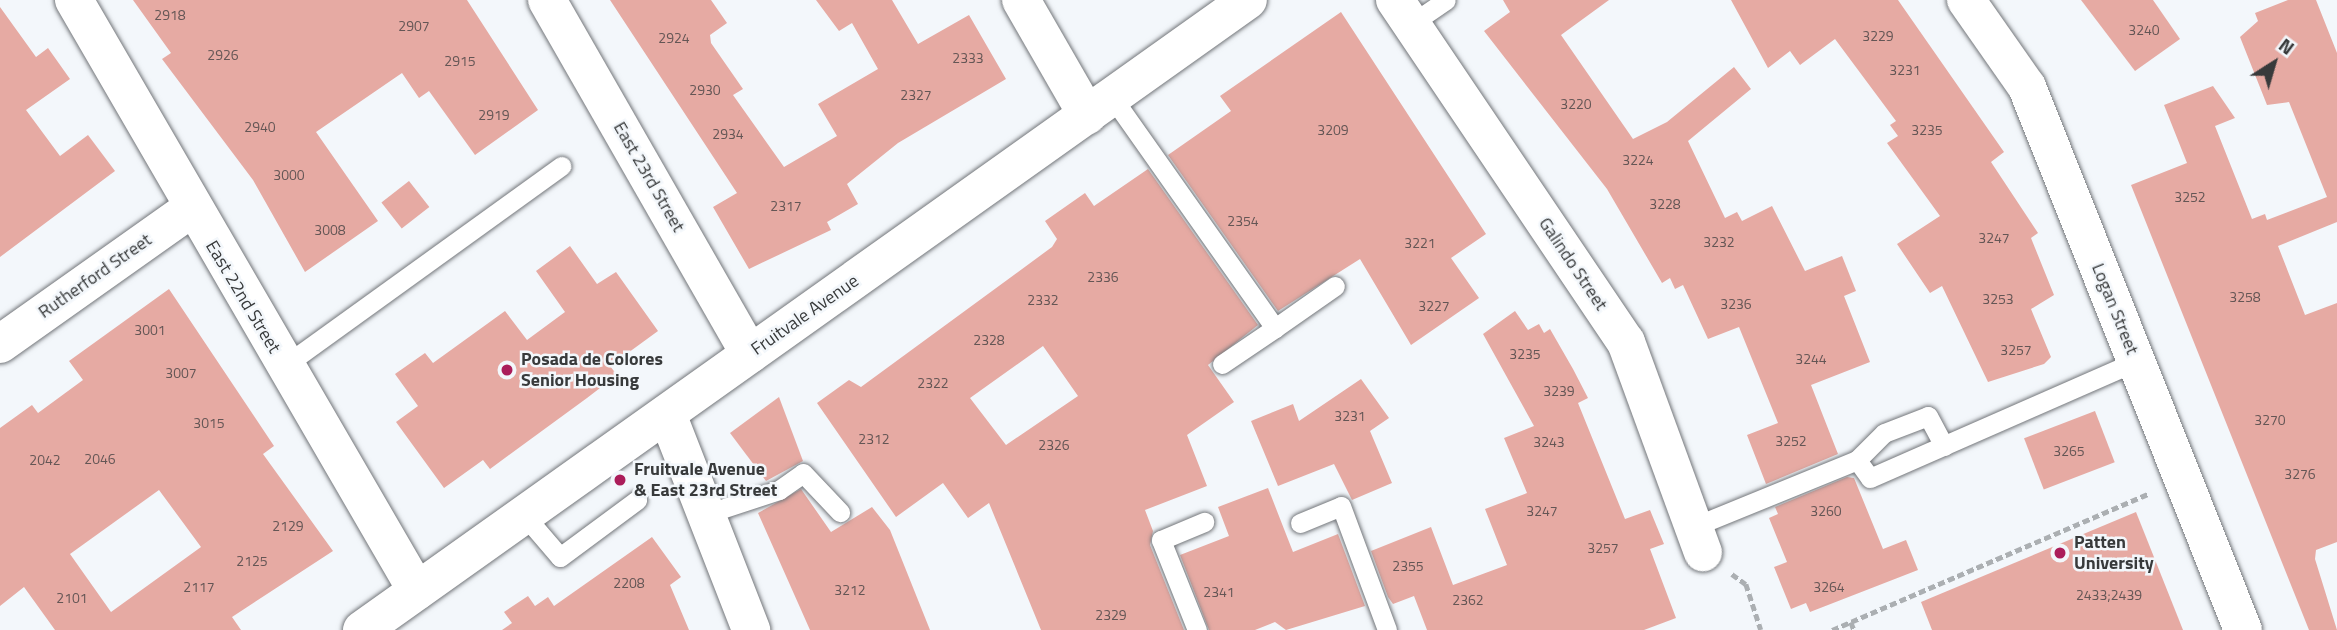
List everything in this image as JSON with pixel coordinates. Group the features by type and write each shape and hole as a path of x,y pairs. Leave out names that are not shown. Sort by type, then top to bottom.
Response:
{"street":[{"name":"East 22nd Street","path":"74,0 191,209 417,591"},
{"name":"East 23rd Street","path":"547,0 750,354"},
{"path":"1021,0 1099,106"},
{"name":"Fruitvale Avenue","path":"362,630 1248,0"},
{"name":"Logan Street","path":"1966,0 2027,87 2243,630"},
{"name":"Galindo Street","path":"1403,12 1626,342 1698,539"},
{"name":"Rutherford Street","path":"0,344 191,209"},
{"path":"667,414 751,630"}],"lane":[{"path":"1403,12 1446,0"},
{"path":"1099,106 1275,328"},
{"path":"284,366 561,166"},
{"path":"1222,364 1335,286"},
{"path":"1857,460 1870,478 2136,360"},
{"path":"1698,539 1857,460 1884,433 1928,416 1944,446"},
{"path":"706,514 779,490 803,473 839,512"},
{"path":"524,515 559,558 637,500"},
{"path":"1300,523 1341,506 1387,630"},
{"path":"1197,630 1161,540 1204,522"}],"path":[{"path":"1832,630 2183,479"},
{"path":"1698,539 1746,584 1761,630"},
{"path":"1851,622 1854,630"}],"building":[{"path":"133,0 467,0 538,110 475,155 429,91 419,98 402,73 316,132 378,221 305,272 253,180 162,59 171,53"},
{"path":"610,0 711,0 727,23 710,35 711,43 743,89 733,95 784,167 837,136 818,104 878,69 852,23 839,31 816,0 892,0 918,44 969,15 1006,79 898,143 847,184 858,204 827,222 831,230 749,269 713,207 737,193"},
{"path":"1503,0 1609,0 1561,35 1633,139 1667,122 1734,67 1751,89 1688,141 1725,218 1737,212 1742,221 1772,206 1805,271 1842,256 1856,291 1844,296 1870,362 1811,385 1838,454 1766,484 1747,435 1778,423 1739,327 1708,339 1683,285 1675,289 1670,278 1662,283 1607,189 1484,31 1510,12"},
{"path":"1731,0 1898,0 2004,152 1991,162 2038,233 2031,238 2054,295 2031,309 2051,357 2044,364 1988,382 1942,286 1930,293 1897,244 1940,216 1887,143 1898,136 1890,125 1896,121 1835,39 1800,65 1790,51 1768,68"},
{"path":"2081,0 2153,0 2180,39 2135,71"},
{"path":"2288,0 2316,0 2337,53 2337,222 2278,246 2305,315 2337,303 2337,542 2316,550 2315,559 2337,630 2309,630 2131,185 2187,163 2164,105 2213,86 2235,118 2215,126 2252,219 2265,214 2267,220 2327,197 2289,102 2267,105 2240,37 2258,21 2255,13"},
{"path":"0,7 36,57 48,48 70,79 26,110 60,156 88,135 115,171 0,257"},
{"path":"1341,12 1486,234 1451,258 1479,298 1411,345 1360,259 1278,311 1168,155 1231,111 1220,96"},
{"path":"1148,169 1258,325 1208,365 1234,402 1187,435 1207,486 1145,510 1153,531 1150,545 1184,630 1041,630 989,503 968,518 943,483 896,517 817,403 849,380 861,387 1052,247 1057,239 1045,221 1085,193 1094,206","holes":["1043,346 1078,396 1006,445 970,398"]},
{"path":"409,181 429,207 402,229 381,203"},
{"name":"Posada de Colores Senior Housing","path":"570,246 597,284 616,272 658,331 610,366 617,375 587,398 490,469 483,460 444,488 396,422 418,406 395,374 425,353 433,363 505,311 527,340 565,312 536,271"},
{"path":"169,289 274,446 263,454 333,551 232,617 241,630 55,630 24,587 0,606 0,428 32,405 38,413 83,380 69,361","holes":["159,490 201,547 111,612 70,554"]},
{"path":"1515,311 1528,330 1539,324 1544,333 1550,329 1573,369 1588,398 1578,403 1625,519 1650,510 1664,544 1650,549 1676,618 1644,630 1427,630 1414,596 1393,604 1388,597 1371,551 1431,527 1453,585 1507,565 1485,509 1527,493 1504,438 1534,426 1483,334"},
{"path":"1361,379 1389,418 1370,431 1392,483 1352,500 1334,464 1278,486 1251,421 1293,404 1299,421"},
{"path":"779,397 803,461 766,481 730,433"},
{"path":"2095,411 2115,462 2044,490 2024,438"},
{"path":"1847,477 1854,478 1883,549 1906,540 1918,570 1810,612 1806,603 1791,609 1774,567 1787,562 1769,518 1778,514 1775,507"},
{"path":"1268,488 1293,552 1338,534 1365,606 1286,630 1275,622 1255,630 1209,630 1180,555 1229,536 1218,507"},
{"path":"801,489 831,532 872,507 890,530 930,630 810,630 758,513"},
{"path":"2136,512 2183,630 1932,630 1921,602"},
{"path":"652,537 681,577 670,585 689,630 502,630 512,623 504,612 528,596 535,606 548,597 554,606"}],"place":[{"name":"Posada de Colores Senior Housing","path":"507,370"},
{"name":"Fruitvale Avenue & East 23rd Street","path":"620,480"},
{"name":"Patten University","path":"2060,553"}]}
